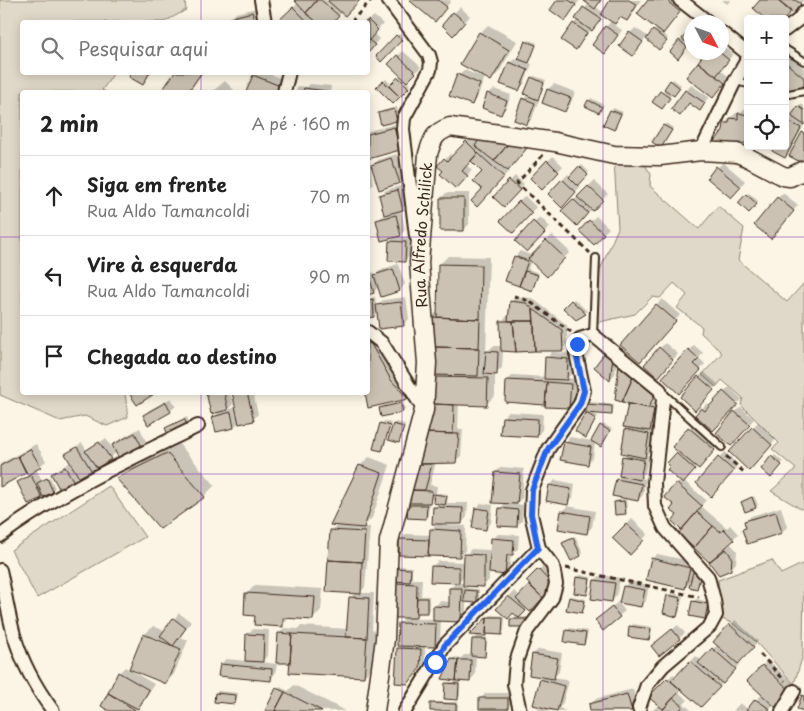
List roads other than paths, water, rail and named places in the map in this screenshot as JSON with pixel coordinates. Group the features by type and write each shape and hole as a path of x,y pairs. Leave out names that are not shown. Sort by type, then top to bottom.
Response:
{"street":[{"path":"261,0 265,20"},
{"path":"388,0 431,62 430,70 404,118 403,130 419,264"},
{"path":"680,0 699,15"},
{"path":"789,27 804,12"},
{"path":"729,39 744,52"},
{"path":"701,152 746,60"},
{"path":"284,90 288,75"},
{"name":"Rua Alfredo Schilick","path":"375,711 384,639 389,541 424,410 427,364 419,264 428,154 433,138 441,130 450,127 555,142 614,155 660,156 701,152 737,153 747,156 783,176 790,176 804,170"},
{"path":"370,333 382,343 424,410"},
{"path":"520,711 514,684 516,662 527,630 552,598 556,584 554,566 538,548 531,514 532,490 548,449 580,404 584,391 576,353 580,339 593,336 660,390 663,400 654,483 655,506 664,528 708,577 716,615 710,626 663,666 646,685 639,708 640,711"},
{"path":"0,536 27,516 116,467 198,426"},
{"path":"405,711 445,645 538,548"},
{"path":"0,570 14,635 25,665 40,694 53,711"},
{"path":"782,711 794,691"}],"lane":[{"path":"789,52 804,61"},
{"path":"735,81 744,83"},
{"path":"789,94 804,91"},
{"path":"593,336 596,258"},
{"path":"660,390 722,447"}]}
